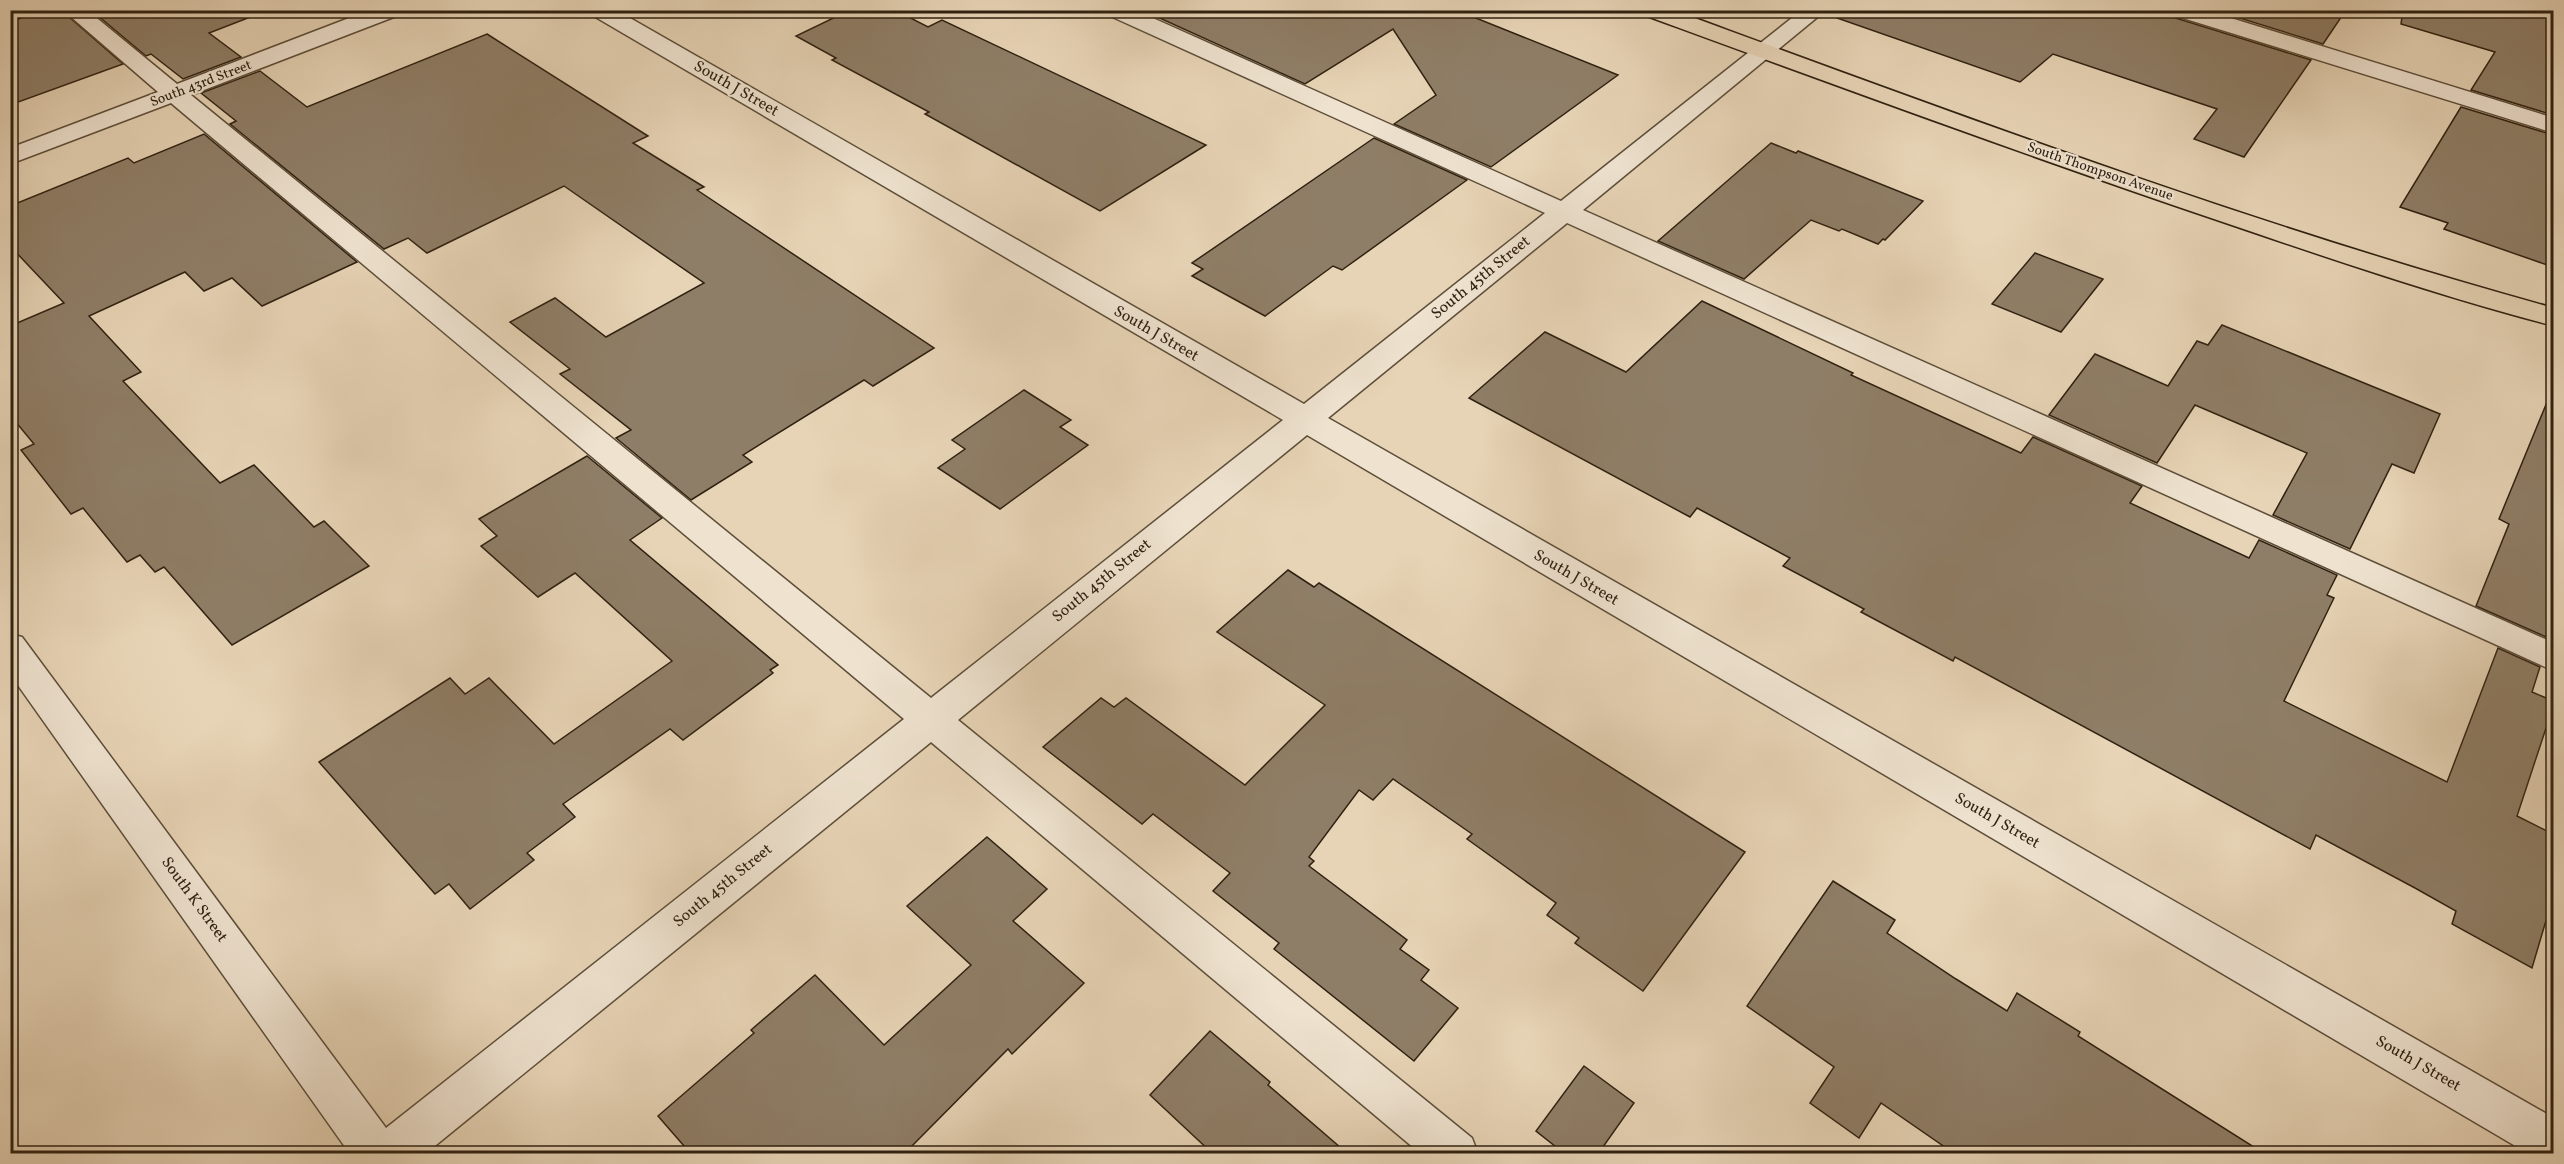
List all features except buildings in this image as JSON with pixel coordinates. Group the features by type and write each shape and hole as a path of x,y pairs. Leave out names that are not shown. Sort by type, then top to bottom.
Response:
{"main road":[{"name":"South Thompson Avenue","path":"1652,10 1978,130 2248,222 2479,297 2553,316"}],"street":[{"path":"73,10 1456,1154"},
{"name":"South 43rd Street","path":"10,157 392,10"},
{"name":"South J Street","path":"600,10 1303,420 2553,1143"},
{"path":"1116,10 2553,658"},
{"name":"South 45th Street","path":"388,1154 1816,10"},
{"path":"2181,10 2553,126"},
{"name":"South K Street","path":"10,647 377,1154"}]}
